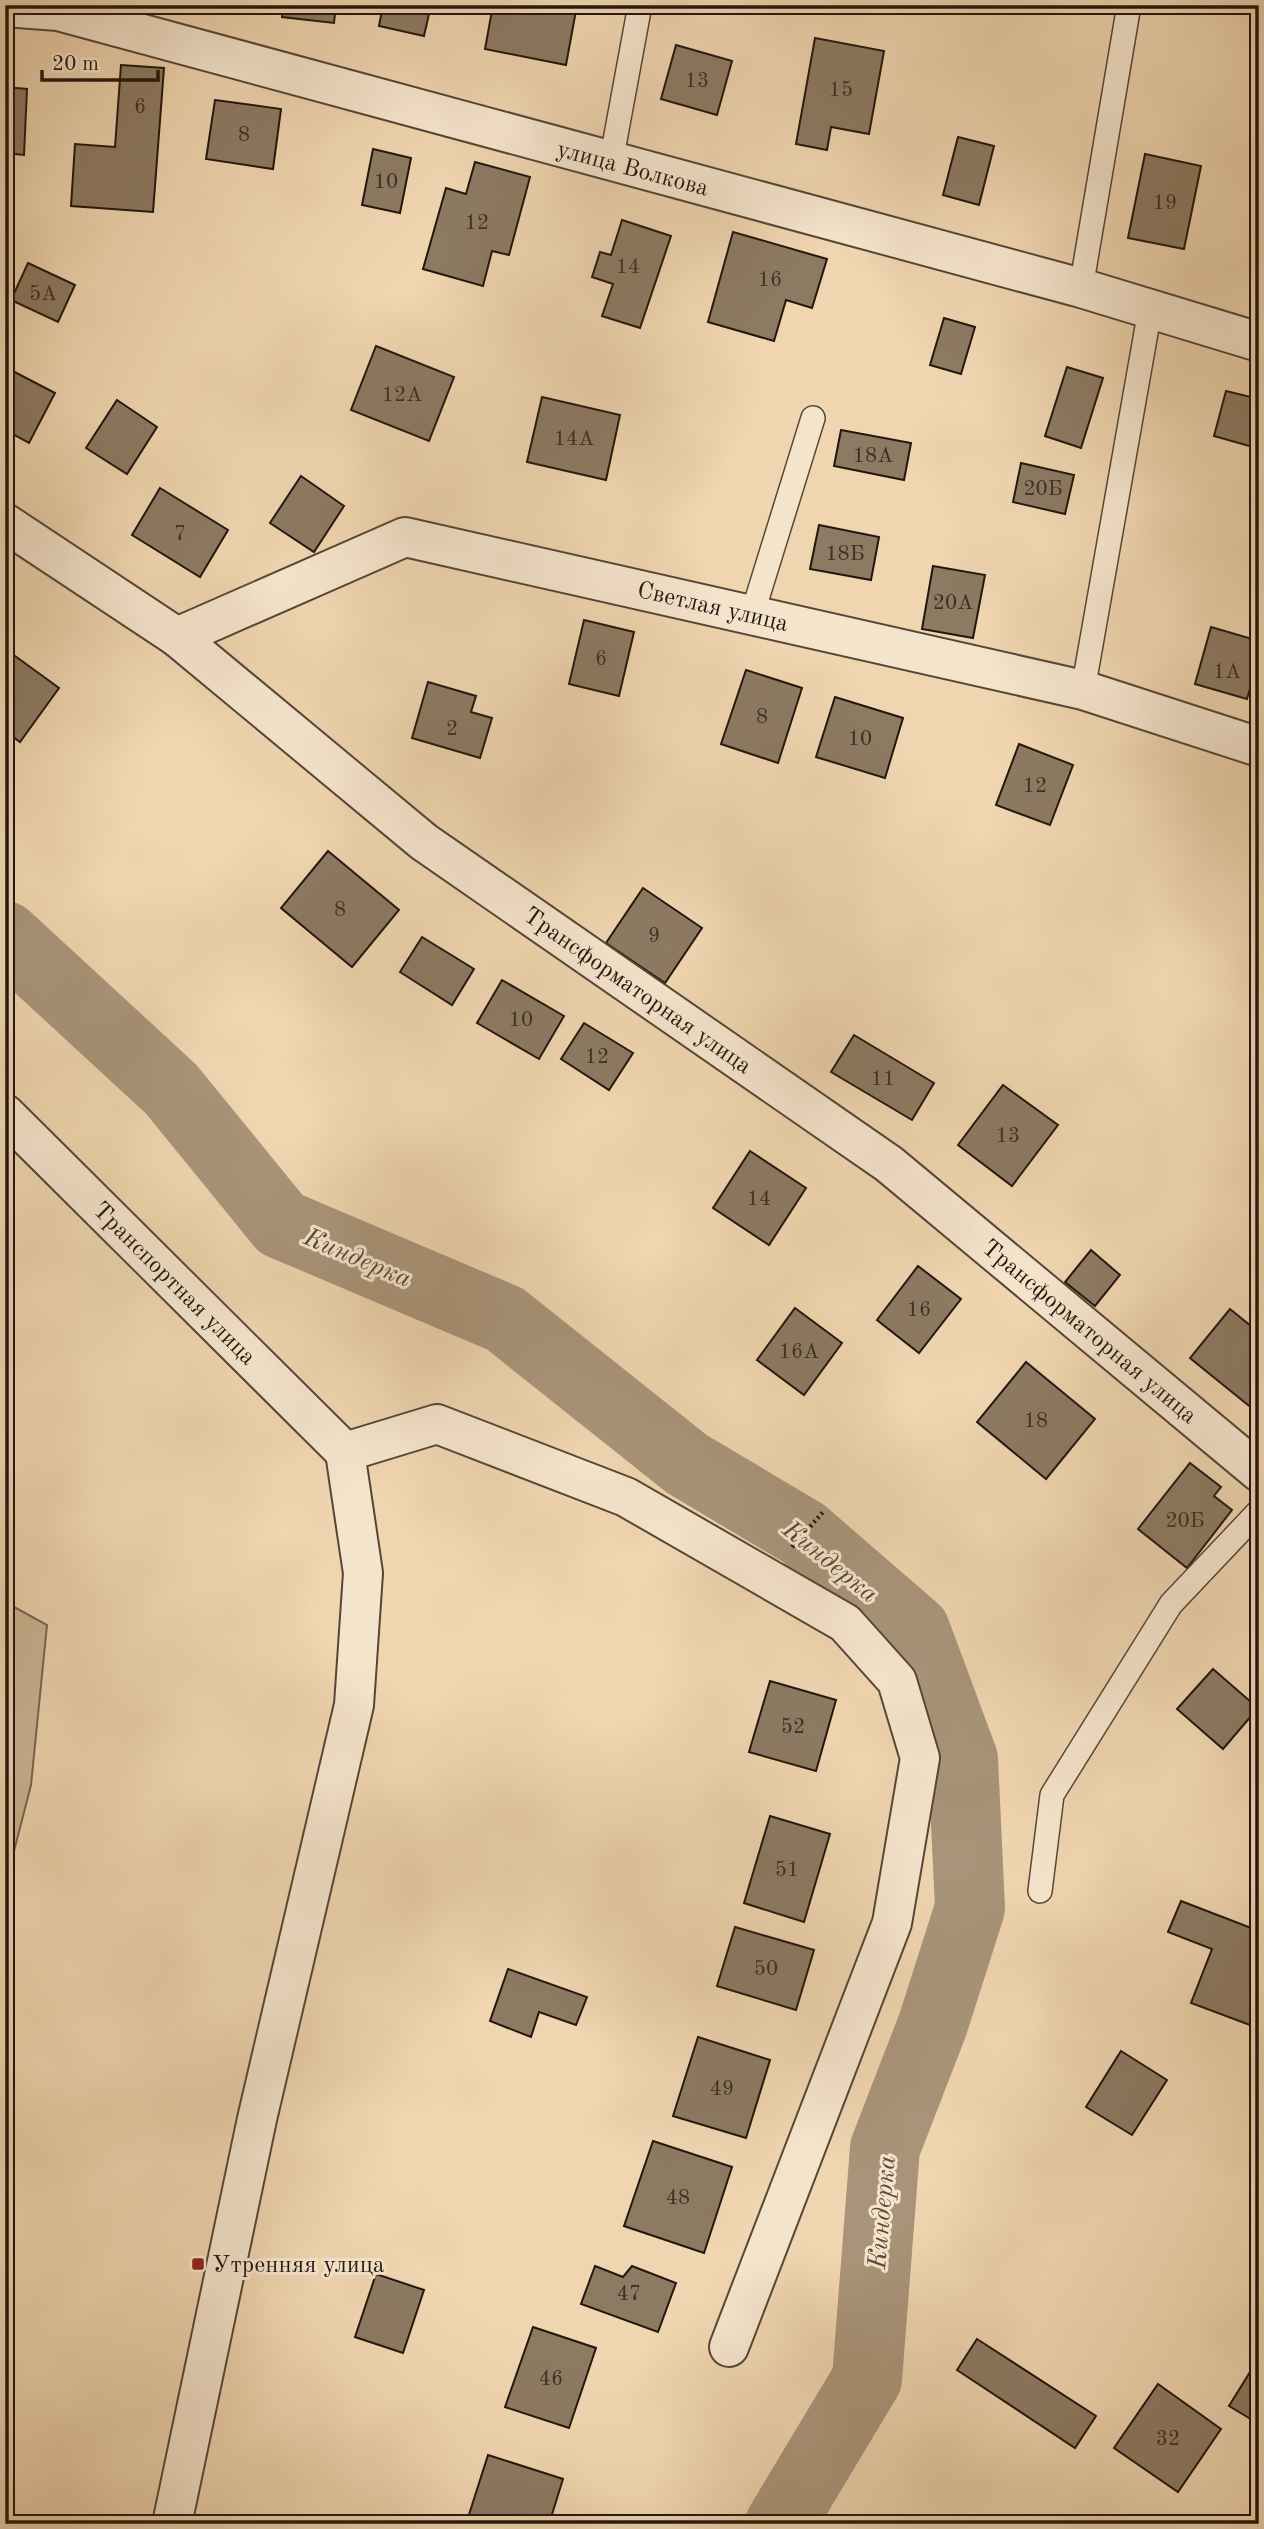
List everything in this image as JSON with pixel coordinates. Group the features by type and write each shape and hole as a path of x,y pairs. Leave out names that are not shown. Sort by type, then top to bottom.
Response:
{"street":[{"name":"улица Волкова","path":"5,7 58,8 611,162 1081,288 1259,342"},
{"name":"Трансформаторная улица","path":"5,523 177,636 424,842 889,1164 1259,1472"},
{"name":"Светлая улица","path":"177,636 405,537 1083,690 1259,747"},
{"name":"Транспортная улица","path":"5,1114 345,1452"},
{"path":"172,2524 257,2119 354,1705 363,1573 345,1452 437,1424 626,1497 845,1623 897,1681 919,1758 892,1923 729,2347"}],"lane":[{"path":"611,162 640,5"},
{"path":"1081,288 1129,5"},
{"path":"1083,690 1150,310"},
{"path":"752,615 813,418"},
{"path":"1040,1891 1052,1796 1171,1604 1259,1511"}],"path":[{"path":"765,1576 824,1511"}],"shaded area":[{"path":"5,1602 47,1625 31,1785 5,1886"}],"building":[{"path":"283,5 336,5 334,23 282,17"},
{"path":"383,5 431,5 424,36 379,26"},
{"path":"493,5 577,5 566,65 485,49"},
{"path":"815,38 884,51 869,134 831,127 827,150 796,144"},
{"path":"676,45 732,61 717,115 661,99"},
{"path":"121,65 164,68 153,212 71,206 75,144 115,147"},
{"path":"5,87 27,89 24,155 5,153"},
{"path":"215,100 281,109 273,169 206,159"},
{"path":"958,137 994,146 979,205 943,195"},
{"path":"373,149 411,158 400,213 362,205"},
{"path":"1145,154 1201,166 1184,249 1128,238"},
{"path":"475,162 530,177 509,255 492,251 483,286 423,269 446,188 466,194"},
{"path":"622,220 671,236 640,328 602,316 613,284 592,277 600,252 611,255"},
{"path":"733,232 827,259 812,308 786,300 774,341 708,322"},
{"path":"28,263 75,285 58,322 11,300"},
{"path":"944,318 975,327 961,374 930,365"},
{"path":"376,346 454,377 429,441 351,410"},
{"path":"5,367 55,393 29,443 5,430"},
{"path":"1067,367 1103,378 1081,448 1045,436"},
{"path":"1226,391 1259,399 1259,426 1253,447 1214,436"},
{"path":"542,397 620,415 606,480 527,462"},
{"path":"117,400 157,427 127,474 86,448"},
{"path":"841,430 911,443 904,480 834,466"},
{"path":"1021,463 1074,475 1065,514 1013,502"},
{"path":"301,476 344,506 314,552 270,523"},
{"path":"160,488 228,530 200,577 132,535"},
{"path":"819,525 879,537 871,580 810,569"},
{"path":"933,566 985,575 973,638 922,629"},
{"path":"584,620 634,632 619,696 569,684"},
{"path":"1211,627 1259,641 1259,657 1247,699 1195,684"},
{"path":"11,653 59,688 20,742 5,731 5,662"},
{"path":"746,670 802,688 778,763 721,744"},
{"path":"428,682 476,696 471,712 492,718 480,758 412,738"},
{"path":"835,697 903,718 885,778 816,757"},
{"path":"1019,744 1073,765 1050,825 996,805"},
{"path":"328,851 399,910 352,967 281,908"},
{"path":"643,888 702,928 665,983 606,943"},
{"path":"422,937 474,969 452,1005 400,972"},
{"path":"502,980 564,1016 539,1059 477,1023"},
{"path":"584,1023 633,1053 609,1090 561,1059"},
{"path":"854,1035 934,1083 912,1120 831,1072"},
{"path":"1003,1085 1058,1125 1012,1186 958,1145"},
{"path":"750,1151 806,1188 769,1245 713,1208"},
{"path":"1091,1250 1120,1275 1095,1306 1065,1282"},
{"path":"918,1266 961,1299 919,1353 877,1320"},
{"path":"795,1308 842,1343 804,1395 757,1360"},
{"path":"1230,1309 1251,1326 1259,1317 1259,1414 1190,1358"},
{"path":"1026,1362 1095,1419 1046,1479 977,1422"},
{"path":"1190,1463 1221,1487 1214,1496 1232,1510 1187,1568 1138,1529"},
{"path":"1213,1669 1258,1708 1223,1749 1177,1709"},
{"path":"770,1681 836,1700 816,1771 749,1752"},
{"path":"770,1816 830,1834 804,1922 744,1903"},
{"path":"1181,1901 1259,1931 1258,2028 1191,2003 1212,1949 1168,1932"},
{"path":"735,1927 814,1950 796,2010 717,1986"},
{"path":"508,1969 587,1997 576,2025 539,2012 531,2037 490,2021"},
{"path":"698,2037 770,2060 746,2138 673,2116"},
{"path":"1121,2051 1167,2080 1132,2135 1086,2107"},
{"path":"653,2141 732,2167 704,2253 624,2226"},
{"path":"595,2266 623,2277 632,2266 676,2283 658,2332 581,2304"},
{"path":"376,2274 424,2290 403,2353 355,2337"},
{"path":"533,2327 596,2348 569,2428 505,2407"},
{"path":"977,2339 1096,2416 1075,2448 957,2370"},
{"path":"1255,2364 1259,2367 1259,2424 1229,2406"},
{"path":"1158,2384 1221,2429 1178,2492 1114,2448"},
{"path":"488,2455 563,2479 549,2524 466,2524"}],"waterway":[{"name":"Киндерка","path":"5,936 171,1089 281,1224 505,1319 687,1464 803,1533 915,1630 963,1759 970,1908 933,2024 885,2148 867,2379 780,2524"}],"place":[{"name":"Утренняя улица","path":"198,2264"}]}
